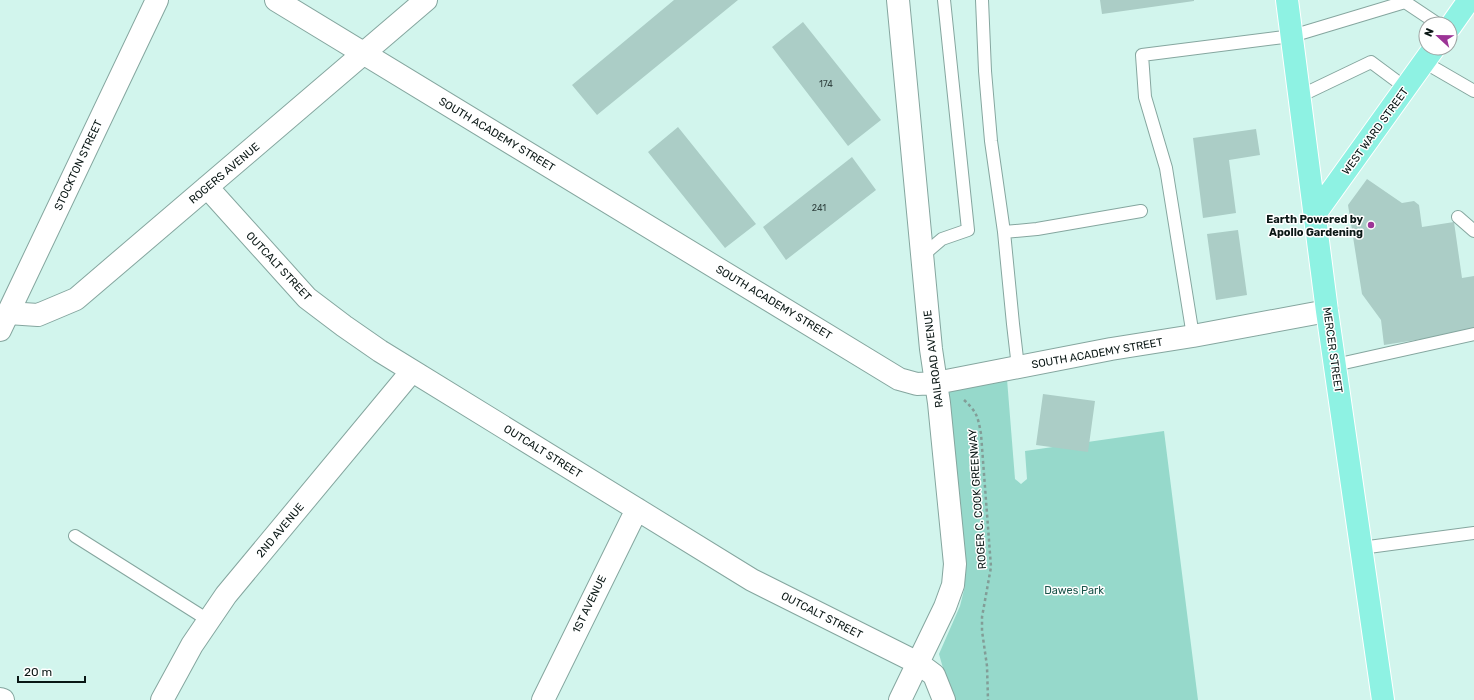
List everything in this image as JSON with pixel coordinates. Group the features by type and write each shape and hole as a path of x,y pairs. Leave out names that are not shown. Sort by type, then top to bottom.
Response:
{"main road":[{"name":"MERCER STREET","path":"1287,0 1327,310 1383,700"},
{"path":"1458,16 1469,0"},
{"name":"WEST WARD STREET","path":"1315,214 1428,56"}],"street":[{"name":"STOCKTON STREET","path":"4,322 157,0"},
{"name":"SOUTH ACADEMY STREET","path":"276,0 899,379 917,384 936,383 1111,349 1194,336 1327,310"},
{"name":"ROGERS AVENUE","path":"4,322 38,315 76,299 426,0"},
{"name":"RAILROAD AVENUE","path":"898,0 931,349 956,564 954,585 900,700"},
{"name":"OUTCALT STREET","path":"207,187 307,298 344,326 412,371 752,580 918,663"},
{"name":"2ND AVENUE","path":"162,700 192,645 226,595 412,371"},
{"name":"1ST AVENUE","path":"543,700 637,509"},
{"path":"918,663 934,675 944,700"}],"lane":[{"path":"922,256 942,239 968,230 944,0"},
{"path":"982,0 985,71 991,141 1004,232 1018,367"},
{"path":"1194,336 1166,168 1145,97 1142,55 1292,36 1405,2 1426,16"},
{"path":"1430,56 1474,91"},
{"path":"1300,96 1371,62 1406,88"},
{"path":"1004,232 1037,229 1141,211"},
{"path":"1458,217 1474,231"},
{"path":"1335,365 1474,334"},
{"path":"1361,548 1474,533"},
{"path":"75,536 208,620"}],"path":[{"name":"ROGER C. COOK GREENWAY","path":"961,398 973,409 978,419 981,434 991,567 982,617 982,631 987,666 988,700"}],"green space":[{"name":"Dawes Park","path":"1007,379 1015,479 1021,484 1027,479 1025,451 1164,431 1198,700 952,700 939,654 960,606 965,586 965,565 948,390"}],"building":[{"path":"674,0 738,0 597,115 572,85"},
{"path":"1100,0 1194,0 1194,1 1102,14"},
{"path":"803,22 881,120 848,146 772,47"},
{"path":"678,127 756,224 725,248 648,152"},
{"path":"1256,129 1260,155 1229,160 1236,213 1203,218 1193,138"},
{"path":"852,157 876,190 786,260 763,227"},
{"path":"1367,179 1402,203 1414,201 1419,205 1422,227 1454,222 1462,278 1474,276 1474,331 1384,345 1381,320 1362,294 1348,205"},
{"path":"1238,230 1247,295 1216,300 1207,234"},
{"path":"1043,394 1095,401 1088,452 1036,445"}],"place":[{"name":"Earth Powered by Apollo Gardening","path":"1371,225"}]}
